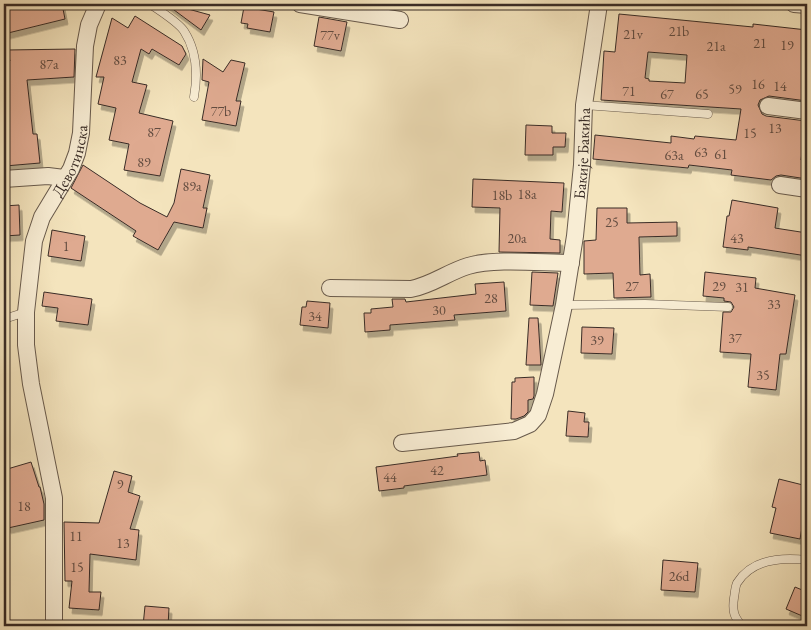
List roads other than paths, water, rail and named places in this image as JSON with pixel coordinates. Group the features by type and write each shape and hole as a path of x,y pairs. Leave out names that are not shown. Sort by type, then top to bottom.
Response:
{"street":[{"name":"Девотинска","path":"54,626 54,498 30,384 26,345 26,312 34,240 42,217 70,169 77,153 82,133 85,46 89,25 98,4"},
{"path":"300,4 400,20"},
{"name":"Бакије Бакића","path":"402,443 514,431 530,424 538,415 546,394 571,263 582,165 584,105 599,4"},
{"path":"794,4 807,5"},
{"path":"768,106 807,111"},
{"path":"4,179 48,176 64,178"},
{"path":"780,186 807,189"},
{"path":"330,288 411,289 423,287 457,270 482,262 571,263"}],"lane":[{"path":"150,4 184,30 191,44 197,71 194,96"},
{"path":"584,105 708,114"},
{"path":"564,305 645,304 728,307"},
{"path":"4,319 26,312"},
{"path":"742,626 734,617 733,602 736,584 749,570 764,562 789,558 807,560"}]}
